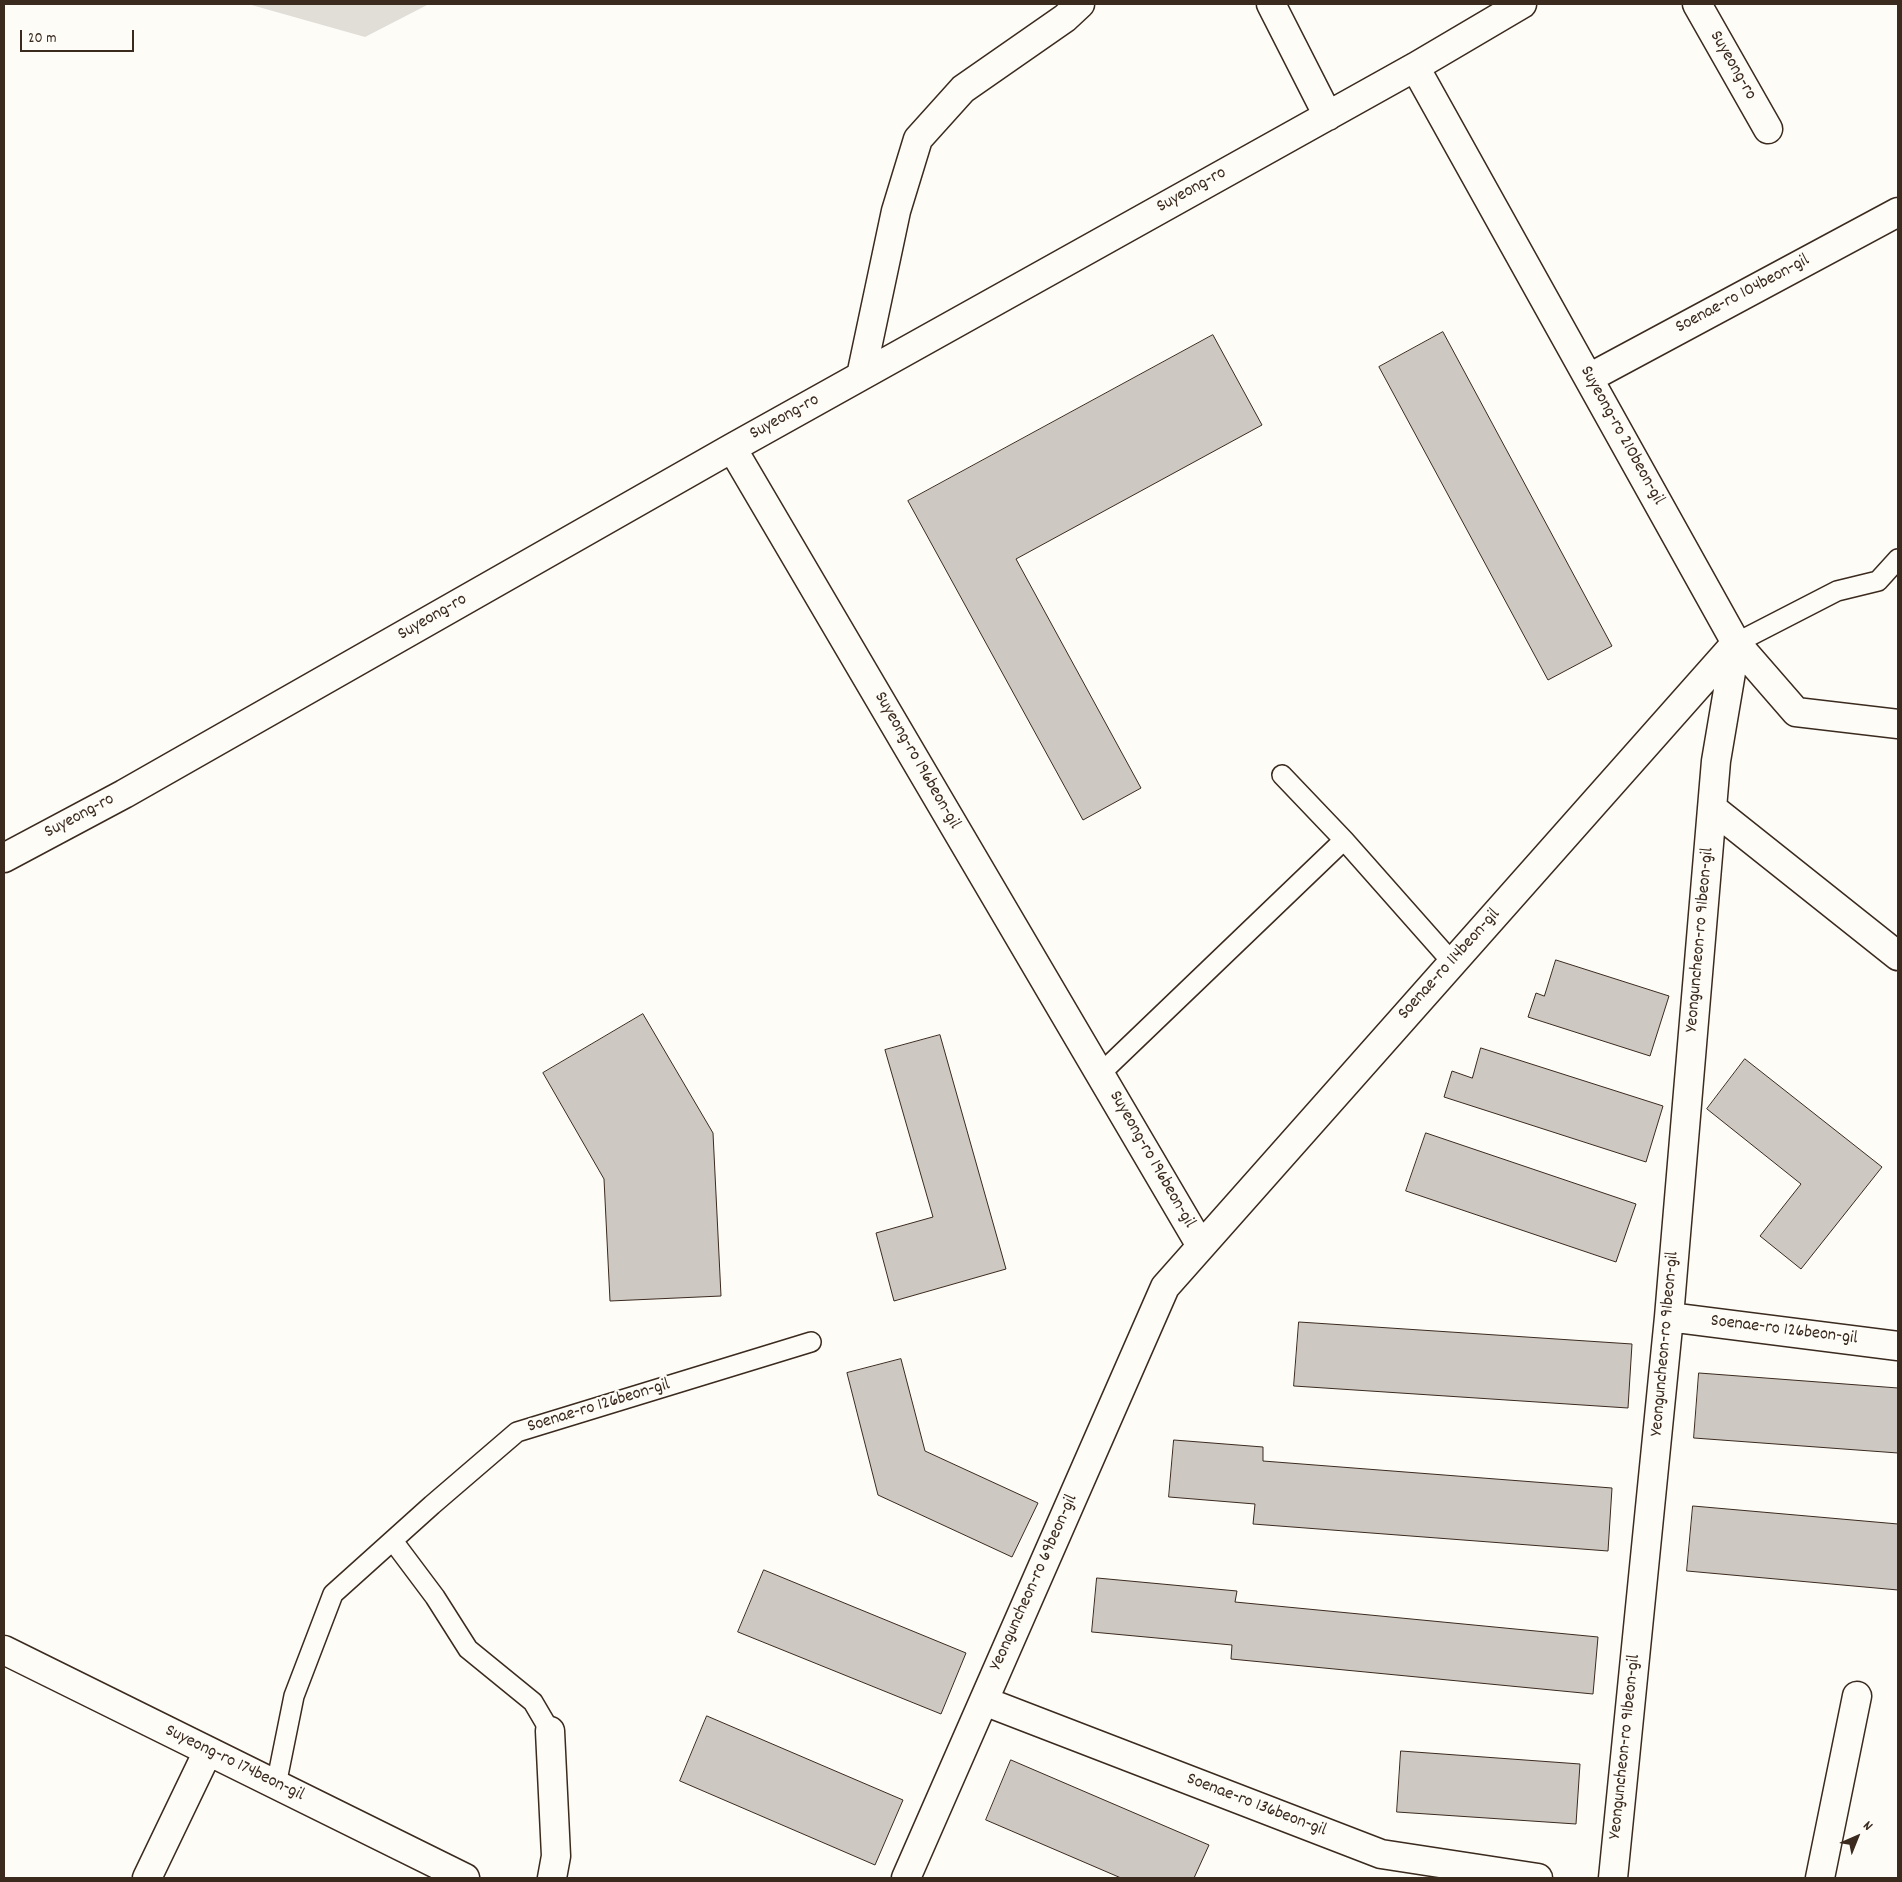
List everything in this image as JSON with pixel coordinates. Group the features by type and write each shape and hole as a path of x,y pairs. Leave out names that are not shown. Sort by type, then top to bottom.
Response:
{"street":[{"path":"861,376 896,211 918,139 963,89 1064,18 1080,4"},
{"path":"1271,4 1328,116"},
{"name":"Suyeong-ro","path":"4,858 124,794 732,448 1415,67 1522,4"},
{"name":"Suyeong-ro","path":"1697,4 1768,129"},
{"name":"Suyeong-ro 210beon-gil","path":"1415,67 1736,643 1796,712 1898,724"},
{"name":"Soenae-ro 104beon-gil","path":"1589,378 1898,212"},
{"name":"Suyeong-ro 196beon-gil","path":"732,448 1201,1246"},
{"name":"Yeonguncheon-ro 91beon-gil","path":"1613,1878 1669,1317 1716,761 1736,643"},
{"name":"Soenae-ro 114beon-gil","path":"1165,1287 1736,643"},
{"path":"1712,808 1898,956"},
{"name":"Yeonguncheon-ro 69beon-gil","path":"906,1878 1165,1287"},
{"name":"Soenae-ro 126beon-gil","path":"1669,1317 1898,1346"},
{"name":"Suyeong-ro 174beon-gil","path":"4,1650 465,1878"},
{"path":"1820,1878 1857,1696"},
{"name":"Soenae-ro 136beon-gil","path":"984,1701 1381,1854 1538,1878"},
{"path":"550,1731 556,1856 552,1878"},
{"path":"147,1878 208,1751"}],"lane":[{"path":"1736,643 1837,591 1878,581 1898,559"},
{"path":"1282,775 1344,840 1452,962"},
{"name":"Suyeong-ro 196beon-gil","path":"1100,1074 1344,840"},
{"name":"Soenae-ro 126beon-gil","path":"276,1785 294,1696 333,1594 517,1432 811,1342"},
{"path":"393,1540 435,1597 468,1649 533,1702 550,1731"}],"shaded area":[{"path":"248,4 429,4 365,37"}],"building":[{"path":"1443,332 1612,646 1548,680 1379,367"},
{"path":"1213,335 1262,425 1016,559 1141,788 1083,820 908,501"},
{"path":"1556,960 1669,996 1650,1056 1528,1017 1536,993 1544,996"},
{"path":"643,1014 713,1133 721,1296 610,1301 604,1179 543,1073"},
{"path":"940,1035 1006,1269 894,1301 876,1233 933,1217 885,1050"},
{"path":"1481,1048 1663,1106 1646,1162 1444,1097 1452,1071 1472,1078"},
{"path":"1745,1059 1882,1167 1801,1269 1760,1236 1801,1184 1707,1109"},
{"path":"1426,1133 1636,1204 1616,1262 1406,1191"},
{"path":"1299,1322 1632,1344 1628,1408 1294,1386"},
{"path":"901,1359 925,1451 1038,1503 1012,1557 878,1495 847,1373"},
{"path":"1699,1373 1898,1388 1898,1453 1694,1438"},
{"path":"1174,1440 1263,1447 1263,1461 1612,1488 1608,1551 1253,1524 1255,1504 1169,1497"},
{"path":"1693,1506 1898,1524 1898,1590 1687,1571"},
{"path":"764,1570 966,1653 941,1714 738,1632"},
{"path":"1097,1578 1237,1591 1235,1602 1598,1637 1593,1694 1231,1659 1232,1645 1092,1632"},
{"path":"707,1716 903,1800 875,1865 680,1781"},
{"path":"1401,1751 1580,1764 1576,1824 1397,1812"},
{"path":"1011,1760 1209,1845 1194,1878 1121,1878 986,1820"}]}
